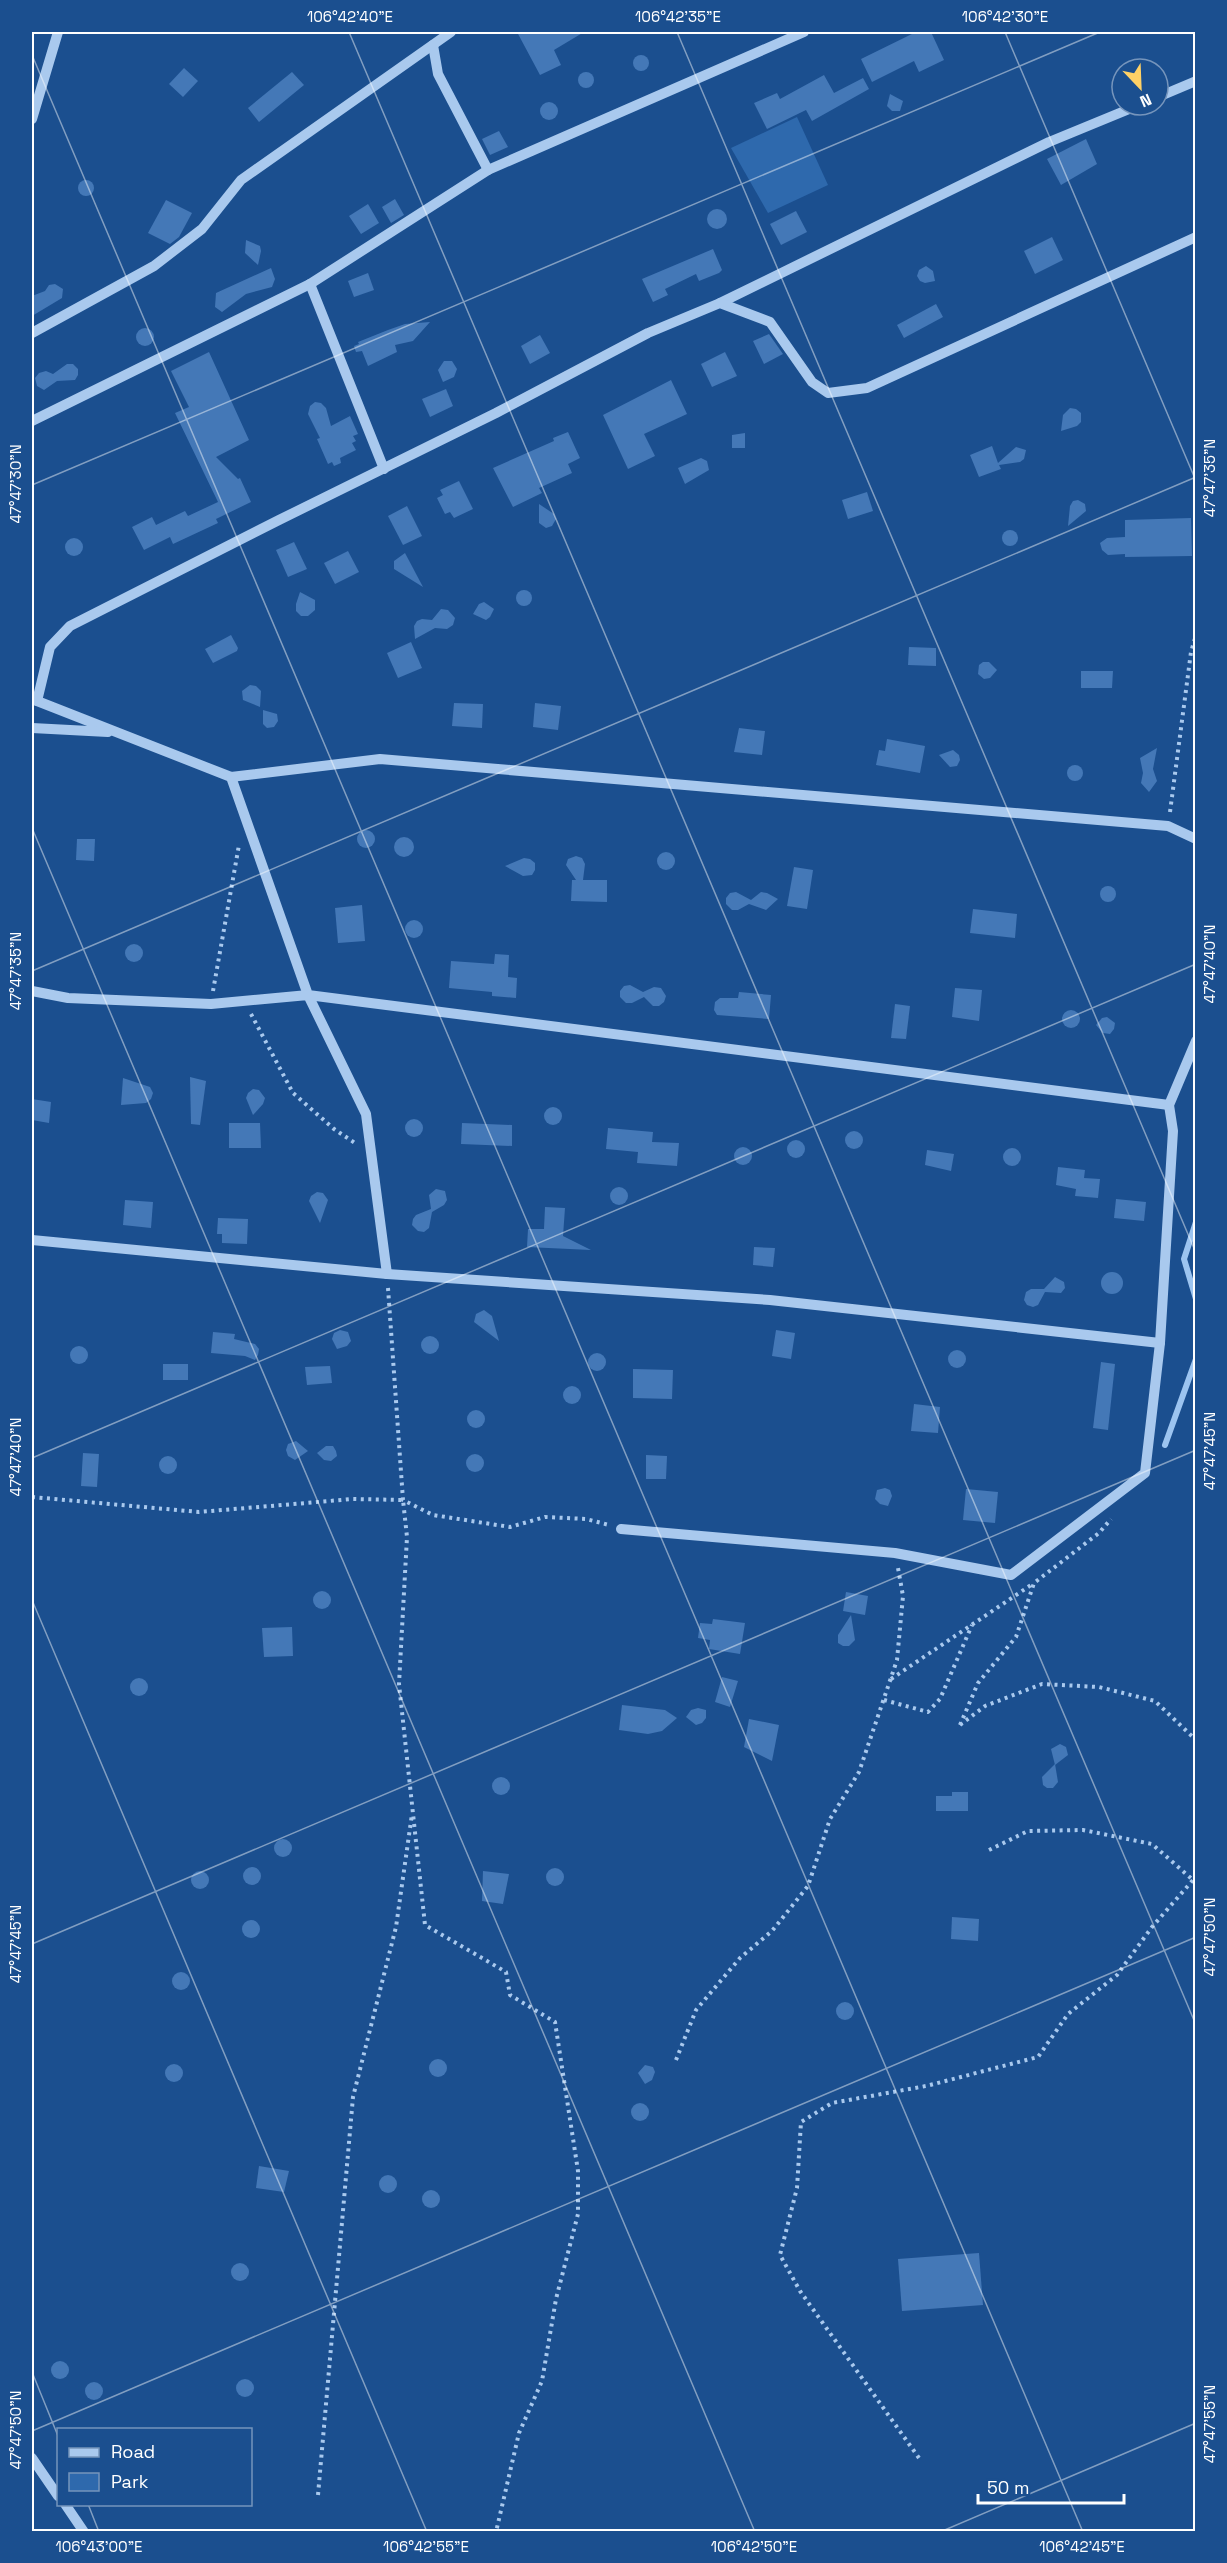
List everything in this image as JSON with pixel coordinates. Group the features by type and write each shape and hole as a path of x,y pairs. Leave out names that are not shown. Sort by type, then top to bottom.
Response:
{"street":[{"path":"32,119 35,92 58,32"},
{"path":"32,333 154,266 202,229 241,180 452,32"},
{"path":"32,422 310,284 488,170 804,32"},
{"path":"433,45 438,74 488,170"},
{"path":"1170,92 1196,81"},
{"path":"1110,117 1049,142 720,303 648,333 384,469 70,626 50,648 34,700 231,777 380,759 1168,826 1196,839"},
{"path":"720,303 770,322 812,382 828,393 867,388 1196,237"},
{"path":"310,284 384,469"},
{"path":"32,728 117,732"},
{"path":"231,777 308,996 366,1114 387,1274"},
{"path":"32,991 68,998 211,1004 308,996 1169,1105"},
{"path":"621,1529 895,1553 1011,1575 1145,1473 1160,1343 1173,1131 1169,1105 1196,1041"},
{"path":"32,1240 387,1274 770,1300 1160,1343"},
{"path":"32,2458 57,2495"},
{"path":"66,2506 84,2532"}],"path":[{"path":"1168,826 1191,652 1196,635"},
{"path":"211,1004 244,814"},
{"path":"244,1001 293,1094 334,1129 371,1154"},
{"path":"387,1274 407,1537 399,1684 425,1925 506,1972 510,1995 555,2022 578,2171 578,2214 556,2299 542,2381 519,2433 496,2532"},
{"path":"32,1497 199,1512 342,1500 403,1500 433,1515 510,1527 546,1517 586,1520 621,1529"},
{"path":"891,1679 1034,1583 1099,1533 1114,1516"},
{"path":"676,2060 696,2010 740,1958 772,1931 808,1886 830,1819 858,1772 897,1660 903,1596 895,1553"},
{"path":"1034,1583 1016,1636 978,1683 960,1725 985,1706 1042,1684 1087,1687 1155,1701 1196,1740"},
{"path":"884,1700 928,1712 940,1699 973,1625"},
{"path":"318,2495 353,2097 396,1927 413,1807"},
{"path":"919,2458 800,2291 780,2254 797,2188 801,2122 832,2103 926,2086 1038,2056 1068,2014 1117,1975 1152,1927 1194,1880 1152,1844 1083,1830 1028,1831 989,1850"}],"green space":[{"path":"797,117 828,185 768,213 731,148"}],"building":[{"path":"517,32 584,32 554,50 561,65 540,75"},
{"path":"916,32 931,32 944,60 919,72 914,61 872,82 861,59"},
{"path":"641,55 647,57 649,63 647,69 641,71 635,69 633,63 635,57"},
{"path":"184,68 198,81 183,97 169,84"},
{"path":"292,72 304,85 259,122 248,108"},
{"path":"583,72 589,72 594,80 592,86 583,88 578,83 578,77"},
{"path":"824,75 834,93 863,78 869,89 812,121 806,110 767,129 754,103 777,93 780,99"},
{"path":"890,94 903,101 900,111 892,111 887,106"},
{"path":"545,102 553,102 558,107 556,118 545,120 540,115 540,107"},
{"path":"499,131 508,147 490,155 482,139"},
{"path":"1086,139 1097,164 1061,185 1047,159"},
{"path":"86,180 92,182 94,188 92,194 86,196 80,194 78,188 80,182"},
{"path":"395,199 404,215 391,223 382,207"},
{"path":"166,200 192,213 179,237 170,244 148,233"},
{"path":"368,204 379,223 361,234 349,216"},
{"path":"717,209 724,212 727,219 724,226 717,229 710,226 707,219 710,212"},
{"path":"796,211 807,232 781,245 770,224"},
{"path":"1052,237 1063,260 1035,274 1024,251"},
{"path":"246,240 260,246 258,265 245,253"},
{"path":"713,249 722,270 719,273 699,281 696,274 665,289 668,295 653,302 642,279"},
{"path":"926,266 933,271 935,281 925,283 917,276 919,270"},
{"path":"271,268 275,279 272,287 246,294 222,312 215,307 216,293"},
{"path":"368,273 374,290 354,297 348,281"},
{"path":"55,284 63,289 62,298 32,316 32,296 45,291 49,285"},
{"path":"936,304 943,317 904,338 897,325"},
{"path":"430,322 413,341 395,345 397,352 368,366 362,351 356,352 354,346 359,344 358,342 405,324"},
{"path":"141,328 149,328 154,333 152,344 141,346 136,341 136,333"},
{"path":"769,334 783,354 764,364 753,341"},
{"path":"540,335 550,353 530,364 521,346"},
{"path":"209,352 249,440 216,457 238,479 240,478 251,502 216,519 218,523 173,544 170,537 144,550 132,527 152,517 156,525 185,511 188,516 218,502 175,413 189,407 171,371"},
{"path":"725,352 737,376 712,387 701,364"},
{"path":"444,361 452,361 457,369 454,377 443,382 438,370"},
{"path":"67,364 73,364 78,369 75,380 57,381 44,390 37,386 35,378 39,373 46,371 53,374"},
{"path":"671,380 687,414 644,434 655,456 628,469 603,415"},
{"path":"446,389 453,406 430,417 422,399"},
{"path":"315,402 321,403 326,408 331,426 350,416 358,434 353,436 356,441 352,443 356,450 340,458 341,463 334,466 332,462 328,464 317,439 320,438 308,414 310,406"},
{"path":"1070,408 1081,413 1081,422 1077,426 1061,431 1063,415"},
{"path":"568,432 580,458 568,464 572,473 539,488 542,493 513,507 493,468 554,441 553,438"},
{"path":"745,433 745,448 732,448 732,435"},
{"path":"992,446 998,463 1016,447 1026,450 1024,459 1020,462 999,465 1001,469 979,477 970,455"},
{"path":"701,458 707,461 709,470 685,484 678,468"},
{"path":"459,481 473,509 454,518 450,512 445,514 437,498 443,495 440,490"},
{"path":"867,492 873,511 848,519 842,500"},
{"path":"1078,500 1085,504 1086,511 1068,526 1070,506 1073,501"},
{"path":"539,504 554,514 556,519 552,526 546,528 539,523"},
{"path":"407,506 422,536 403,545 388,516"},
{"path":"1191,518 1192,556 1125,557 1125,554 1108,555 1102,550 1100,543 1107,538 1125,537 1125,520"},
{"path":"1007,530 1013,530 1018,538 1016,544 1007,546 1002,541 1002,535"},
{"path":"70,538 78,538 83,543 81,554 70,556 65,551 65,543"},
{"path":"294,542 307,569 288,577 276,550"},
{"path":"348,551 359,572 335,584 324,563"},
{"path":"405,553 423,587 394,569 394,561"},
{"path":"521,590 527,590 532,598 530,604 521,606 516,601 516,595"},
{"path":"300,592 315,600 315,610 308,616 301,616 296,611"},
{"path":"484,602 494,609 486,620 473,614 479,604"},
{"path":"441,609 448,610 455,618 453,625 447,629 435,628 415,639 414,626 417,621 432,620"},
{"path":"231,635 238,648 237,651 213,663 205,649"},
{"path":"411,642 422,668 398,678 387,653"},
{"path":"909,647 936,648 936,666 908,665"},
{"path":"989,662 997,670 990,678 984,679 978,674 979,665"},
{"path":"1081,671 1113,671 1112,688 1081,688"},
{"path":"250,685 256,686 261,691 260,707 243,700 242,691"},
{"path":"454,703 483,704 482,728 452,726"},
{"path":"535,703 561,706 558,730 533,727"},
{"path":"263,710 277,714 278,721 274,727 267,728 263,724"},
{"path":"739,728 765,731 762,755 734,752"},
{"path":"887,739 925,746 920,773 876,765 879,750 885,751"},
{"path":"1157,748 1153,769 1157,781 1149,792 1141,783 1143,773 1140,758"},
{"path":"953,750 959,755 960,760 957,766 950,767 939,755"},
{"path":"1072,765 1078,765 1083,773 1081,779 1072,781 1067,776 1067,770"},
{"path":"362,830 370,830 375,835 373,846 362,848 357,843 357,835"},
{"path":"404,837 411,840 414,847 411,854 404,857 397,854 394,847 397,840"},
{"path":"77,839 95,839 94,861 76,860"},
{"path":"662,852 670,852 675,857 673,868 662,870 657,865 657,857"},
{"path":"576,856 582,858 585,864 583,880 607,880 607,902 571,901 572,880 576,880 566,865 568,859"},
{"path":"524,858 535,863 532,875 523,876 505,866"},
{"path":"794,867 813,870 807,909 787,906"},
{"path":"1105,886 1111,886 1116,894 1114,900 1105,902 1100,897 1100,891"},
{"path":"736,892 751,900 761,892 778,899 766,910 749,904 738,910 732,910 726,904 726,898 730,893"},
{"path":"362,905 365,941 338,943 335,908"},
{"path":"973,909 1017,914 1015,938 970,933"},
{"path":"410,920 418,920 423,925 421,936 410,938 405,933 405,925"},
{"path":"130,944 138,944 143,949 141,960 130,962 125,957 125,949"},
{"path":"495,954 509,955 508,977 517,978 516,998 492,996 492,992 449,988 451,961 494,964"},
{"path":"630,985 643,992 654,987 661,988 666,996 664,1002 659,1006 653,1006 644,997 632,1003 626,1003 620,997 620,991 624,986"},
{"path":"955,988 982,990 979,1021 952,1017"},
{"path":"739,992 771,995 769,1019 717,1015 714,1010 715,1002 720,998 738,998"},
{"path":"895,1004 910,1006 906,1039 891,1038"},
{"path":"1071,1010 1077,1013 1080,1019 1077,1025 1071,1028 1065,1025 1062,1019 1065,1013"},
{"path":"1107,1017 1115,1023 1110,1034 1103,1033 1096,1025 1102,1018"},
{"path":"190,1077 206,1081 200,1125 191,1124"},
{"path":"123,1078 150,1087 153,1093 151,1099 146,1103 121,1105"},
{"path":"253,1089 259,1090 265,1098 263,1104 253,1115 246,1098"},
{"path":"32,1099 51,1102 49,1123 32,1120"},
{"path":"549,1107 557,1107 562,1112 560,1123 549,1125 544,1120 544,1112"},
{"path":"410,1119 418,1119 423,1124 421,1135 410,1137 405,1132 405,1124"},
{"path":"229,1123 260,1123 261,1148 229,1148"},
{"path":"462,1123 512,1125 512,1146 461,1144"},
{"path":"608,1128 653,1132 652,1142 679,1143 677,1166 637,1163 638,1152 606,1149"},
{"path":"850,1131 858,1131 863,1136 861,1147 850,1149 845,1144 845,1136"},
{"path":"792,1140 800,1140 805,1145 803,1156 792,1158 787,1153 787,1145"},
{"path":"739,1147 747,1147 752,1152 750,1163 739,1165 734,1160 734,1152"},
{"path":"1012,1148 1018,1151 1021,1157 1018,1163 1012,1166 1006,1163 1003,1157 1006,1151"},
{"path":"927,1150 954,1154 951,1171 925,1165"},
{"path":"1058,1167 1085,1170 1084,1178 1100,1179 1098,1198 1075,1196 1076,1189 1056,1185"},
{"path":"615,1187 623,1187 628,1192 626,1203 615,1205 610,1200 610,1192"},
{"path":"436,1189 445,1191 447,1200 444,1205 432,1212 429,1228 424,1232 418,1231 412,1225 413,1219 416,1215 431,1209 429,1195"},
{"path":"317,1192 323,1193 328,1200 320,1223 309,1201 311,1196"},
{"path":"1116,1199 1146,1202 1144,1221 1114,1218"},
{"path":"125,1200 153,1202 151,1228 123,1225"},
{"path":"545,1207 565,1208 563,1236 591,1250 527,1247 528,1229 544,1229"},
{"path":"218,1218 248,1219 247,1244 222,1243 222,1234 217,1234"},
{"path":"754,1247 775,1248 773,1267 753,1265"},
{"path":"1112,1272 1120,1275 1123,1283 1120,1291 1112,1294 1104,1291 1101,1283 1104,1275"},
{"path":"1055,1277 1064,1282 1065,1288 1061,1293 1045,1292 1038,1305 1033,1307 1027,1305 1024,1300 1026,1292 1031,1289 1044,1289"},
{"path":"484,1310 492,1316 499,1341 474,1322 476,1314"},
{"path":"340,1330 348,1332 351,1341 347,1346 337,1349 332,1339 334,1333"},
{"path":"776,1330 795,1333 791,1359 772,1356"},
{"path":"213,1332 235,1334 234,1339 255,1344 259,1349 258,1355 255,1360 245,1356 211,1353"},
{"path":"426,1336 434,1336 439,1341 437,1352 426,1354 421,1349 421,1341"},
{"path":"75,1346 83,1346 88,1351 86,1362 75,1364 70,1359 70,1351"},
{"path":"957,1350 963,1353 966,1359 963,1365 957,1368 951,1365 948,1359 951,1353"},
{"path":"597,1353 603,1356 606,1362 603,1368 597,1371 591,1368 588,1362 591,1356"},
{"path":"1101,1362 1115,1364 1108,1430 1093,1428"},
{"path":"163,1364 188,1364 188,1380 163,1380"},
{"path":"330,1366 332,1383 307,1385 305,1367"},
{"path":"633,1369 673,1370 672,1399 633,1398"},
{"path":"572,1386 578,1389 581,1395 578,1401 572,1404 566,1401 563,1395 566,1389"},
{"path":"914,1404 940,1407 938,1433 911,1431"},
{"path":"476,1410 482,1413 485,1419 482,1425 476,1428 470,1425 467,1419 470,1413"},
{"path":"296,1441 308,1451 295,1460 288,1456 286,1450 288,1444"},
{"path":"326,1446 333,1446 336,1451 337,1456 331,1461 324,1460 317,1453"},
{"path":"83,1453 99,1454 97,1487 81,1486"},
{"path":"475,1454 481,1457 484,1463 481,1469 475,1472 469,1469 466,1463 469,1457"},
{"path":"646,1455 667,1456 666,1479 646,1479"},
{"path":"164,1456 172,1456 177,1461 175,1472 164,1474 159,1469 159,1461"},
{"path":"885,1488 890,1490 892,1496 888,1506 880,1504 875,1499 877,1490"},
{"path":"966,1489 998,1492 995,1523 963,1520"},
{"path":"322,1591 328,1594 331,1600 328,1606 322,1609 316,1606 313,1600 316,1594"},
{"path":"846,1592 868,1596 865,1615 843,1611"},
{"path":"851,1615 855,1640 849,1646 843,1646 838,1643 838,1635"},
{"path":"713,1619 745,1623 740,1654 709,1649 710,1640 698,1638 700,1623 712,1624"},
{"path":"292,1627 293,1656 264,1657 262,1628"},
{"path":"722,1677 738,1681 730,1707 715,1702"},
{"path":"139,1678 145,1681 148,1687 145,1693 139,1696 133,1693 130,1687 133,1681"},
{"path":"622,1705 665,1710 677,1718 662,1731 648,1734 619,1730"},
{"path":"698,1708 706,1710 706,1718 702,1723 696,1725 686,1717 691,1710"},
{"path":"749,1719 779,1725 772,1761 744,1747"},
{"path":"1060,1744 1066,1747 1068,1755 1055,1765 1051,1749"},
{"path":"1055,1764 1058,1782 1053,1788 1047,1788 1043,1785 1042,1777"},
{"path":"501,1777 507,1780 510,1786 507,1792 501,1795 495,1792 492,1786 495,1780"},
{"path":"952,1792 968,1792 968,1811 936,1811 936,1796 952,1796"},
{"path":"283,1839 289,1842 292,1848 289,1854 283,1857 277,1854 274,1848 277,1842"},
{"path":"252,1867 258,1870 261,1876 258,1882 252,1885 246,1882 243,1876 246,1870"},
{"path":"555,1868 561,1871 564,1877 561,1883 555,1886 549,1883 546,1877 549,1871"},
{"path":"200,1871 206,1874 209,1880 206,1886 200,1889 194,1886 191,1880 194,1874"},
{"path":"483,1871 509,1874 503,1904 482,1901"},
{"path":"952,1917 979,1919 978,1941 951,1939"},
{"path":"251,1920 257,1923 260,1929 257,1935 251,1938 245,1935 242,1929 245,1923"},
{"path":"181,1972 187,1975 190,1981 187,1987 181,1990 175,1987 172,1981 175,1975"},
{"path":"845,2002 851,2005 854,2011 851,2017 845,2020 839,2017 836,2011 839,2005"},
{"path":"438,2059 444,2062 447,2068 444,2074 438,2077 432,2074 429,2068 432,2062"},
{"path":"174,2064 180,2067 183,2073 180,2079 174,2082 168,2079 165,2073 168,2067"},
{"path":"645,2065 653,2067 655,2072 652,2080 645,2084 638,2073"},
{"path":"640,2103 646,2106 649,2112 646,2118 640,2121 634,2118 631,2112 634,2106"},
{"path":"259,2166 289,2171 284,2192 256,2188"},
{"path":"388,2175 394,2178 397,2184 394,2190 388,2193 382,2190 379,2184 382,2178"},
{"path":"431,2190 437,2193 440,2199 437,2205 431,2208 425,2205 422,2199 425,2193"},
{"path":"979,2253 983,2305 902,2311 898,2259"},
{"path":"240,2263 246,2266 249,2272 246,2278 240,2281 234,2278 231,2272 234,2266"},
{"path":"60,2361 66,2364 69,2370 66,2376 60,2379 54,2376 51,2370 54,2364"},
{"path":"245,2379 251,2382 254,2388 251,2394 245,2397 239,2394 236,2388 239,2382"},
{"path":"94,2382 100,2385 103,2391 100,2397 94,2400 88,2397 85,2391 88,2385"}],"waterway":[{"path":"1196,720 1196,732"},
{"path":"1196,1222 1184,1259 1196,1299"},
{"path":"1165,1445 1196,1359"}]}
